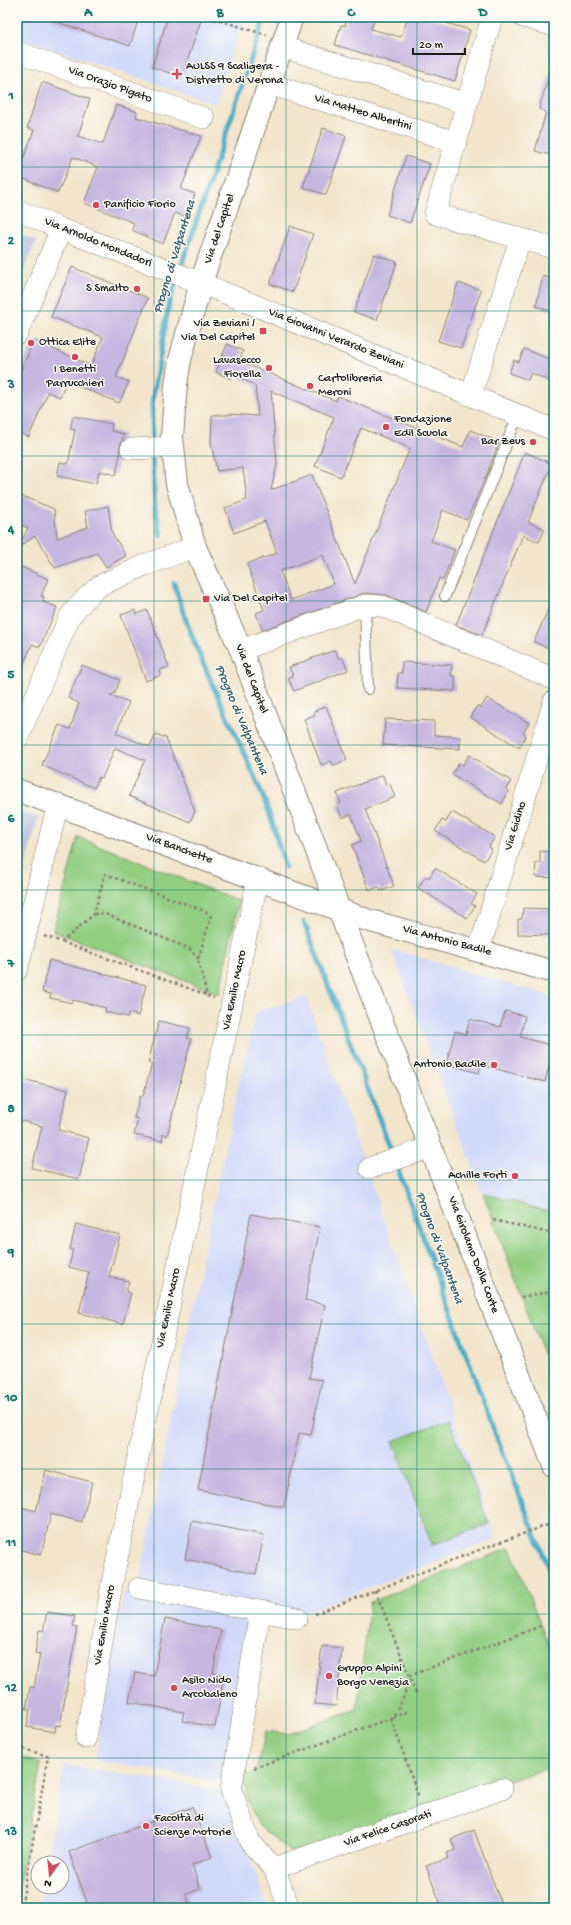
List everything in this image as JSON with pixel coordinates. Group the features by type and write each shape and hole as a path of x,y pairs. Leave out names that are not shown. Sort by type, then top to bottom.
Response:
{"street":[{"name":"Via del Capitel","path":"292,17 275,41 270,84 196,281 180,360 165,447 195,547 241,650 340,909"},
{"path":"492,17 435,214 554,248"},
{"path":"523,17 554,26"},
{"path":"275,41 467,104"},
{"name":"Via Orazio Pigato","path":"17,52 204,118"},
{"name":"Via Matteo Albertini","path":"270,84 456,142"},
{"name":"Via Arnoldo Mondadori","path":"17,210 61,230 196,281"},
{"path":"17,334 61,230"},
{"path":"470,395 520,238"},
{"name":"Via Giovanni Verardo Zeviani","path":"196,281 554,430"},
{"path":"130,449 165,447"},
{"path":"17,740 70,616 87,597 99,586 146,564 195,547"},
{"path":"241,650 365,605 382,606 554,679"},
{"name":"Via Gidino","path":"479,950 554,701"},
{"name":"Via Banchette","path":"17,790 340,909"},
{"path":"17,970 58,804"},
{"name":"Via Emilio Macro","path":"86,1738 112,1583 258,878"},
{"name":"Via Antonio Badile","path":"340,909 367,920 554,972"},
{"name":"Via Girolamo Dalla Corte","path":"340,909 554,1466"},
{"path":"370,1168 431,1147"},
{"path":"138,1588 297,1618"},
{"path":"260,1612 232,1790 250,1842 274,1868 289,1908"},
{"name":"Via Felice Casorati","path":"274,1868 502,1789"}],"lane":[{"path":"445,596 518,415"},
{"path":"365,605 368,689"}],"path":[{"path":"208,17 275,41"},
{"path":"62,942 94,914 105,874 205,911 211,917 198,959"},
{"path":"94,914 103,913 190,949 198,959 208,996"},
{"path":"27,931 62,942 232,1004"},
{"path":"493,1220 554,1234"},
{"path":"522,1297 554,1292"},
{"path":"297,1618 312,1615 508,1539 553,1524"},
{"path":"375,1590 416,1693"},
{"path":"409,1676 541,1626"},
{"path":"391,1718 401,1707 407,1690 409,1676"},
{"path":"234,1775 407,1712"},
{"path":"391,1718 425,1816"},
{"path":"17,1747 48,1756 21,1908"}],"shaded area":[{"name":"AULSS 9 Scaligera - Distretto di Verona","path":"17,17 244,17 216,104 17,37"},
{"path":"17,233 36,241 17,286"},
{"path":"17,812 38,817 17,898"},
{"name":"Antonio Badile","path":"391,949 554,997 554,1212 482,1192"},
{"path":"306,997 496,1539 308,1611 298,1612 140,1582 193,1303 233,1110 256,1012"},
{"name":"Asilo Nido Arcobaleno","path":"124,1592 253,1617 227,1783 95,1760"},
{"name":"Facoltà di Scienze Motorie","path":"64,1765 224,1790 268,1908 39,1908 41,1895 70,1895 70,1855 48,1855"}],"green space":[{"path":"78,837 239,901 219,994 53,931"},
{"path":"483,1193 554,1213 554,1383"},
{"path":"449,1420 489,1524 432,1545 393,1441"},
{"path":"510,1548 554,1658 554,1766 292,1853 259,1826 248,1802 243,1777 256,1771 266,1731 288,1734 357,1709 370,1602"},
{"path":"17,1756 41,1764 17,1897"}],"building":[{"path":"51,17 139,17 130,46 51,20"},
{"path":"168,17 202,17 182,77 152,67"},
{"path":"347,17 375,17 371,29 401,37 408,17 426,17 470,30 455,81 335,45 341,25 345,26"},
{"path":"550,72 554,73 554,156 535,151 546,112 539,109"},
{"path":"42,82 90,99 78,136 103,144 116,105 137,112 136,117 201,136 181,189 195,194 187,217 175,213 163,244 132,230 134,223 84,203 98,167 73,157 58,193 17,176 17,158 23,160 34,130 27,128"},
{"path":"323,128 346,136 326,195 303,187"},
{"path":"406,156 430,164 410,223 387,215"},
{"path":"290,226 313,234 293,292 270,284"},
{"path":"374,254 397,262 377,320 354,312"},
{"path":"72,267 148,298 116,377 129,382 119,403 76,385 77,380 68,377 60,397 48,392 29,437 17,432 17,380 34,340 91,366 103,337 51,317"},
{"path":"543,276 554,279 554,312 536,306"},
{"path":"458,283 481,290 461,348 438,341"},
{"path":"227,344 243,351 239,361 336,401 338,396 463,447 470,430 499,442 467,520 443,510 431,541 455,550 443,580 439,578 426,612 386,595 365,593 262,630 256,613 264,610 247,564 277,553 265,521 234,533 225,508 247,500 243,468 217,471 211,444 212,415 228,414 258,416 255,385 233,375 231,379 216,372","holes":["271,391 334,417 315,466 341,477 361,428 410,448 355,584 312,475 271,490 277,464","323,555 334,584 291,600 280,571"]},
{"path":"524,349 554,361 554,383 531,373 528,380 509,373 514,360 519,362"},
{"path":"73,416 112,424 111,431 124,434 119,449 120,454 116,475 99,471 96,484 57,476 60,462 68,464 75,430 70,429"},
{"path":"525,452 552,464 528,522 545,529 539,542 523,535 482,635 456,625"},
{"path":"17,494 54,509 57,538 88,527 85,511 108,506 112,533 126,556 106,567 97,553 55,568 35,536 19,547 28,528 17,523"},
{"path":"17,565 48,579 41,596 44,597 43,602 57,607 40,647 32,644 17,680"},
{"path":"554,595 554,650 534,642"},
{"path":"135,610 137,614 147,610 169,667 160,670 161,675 146,681 121,615"},
{"path":"335,650 339,659 342,657 348,670 294,691 288,678 293,676 289,667"},
{"path":"402,662 452,665 451,676 455,676 455,691 397,688 398,673 402,673"},
{"path":"82,665 120,680 115,693 110,695 129,702 116,733 150,747 156,734 166,738 195,811 190,822 129,796 145,760 115,748 102,778 99,777 94,788 42,765 59,725 70,729 79,703 68,698"},
{"path":"487,698 529,723 523,733 526,735 519,748 470,717 477,706 481,708"},
{"path":"326,706 347,760 333,765 332,761 321,765 304,719 315,715 313,712"},
{"path":"385,719 434,721 434,735 460,737 460,749 383,745"},
{"path":"469,755 511,781 506,789 509,791 502,804 452,774 459,763 463,765"},
{"path":"383,775 386,785 390,784 395,797 365,809 394,886 381,891 379,887 369,890 352,845 361,841 351,814 342,818 337,805 341,803 337,793"},
{"path":"452,812 495,837 489,847 492,849 484,861 435,831 442,820 446,822"},
{"path":"540,851 554,852 554,878 535,877 536,863 540,863"},
{"path":"435,868 477,894 471,904 475,906 467,918 418,888 426,876 429,878"},
{"path":"523,908 554,909 554,935 518,934 518,919 522,919"},
{"path":"49,960 146,985 138,1016 129,1013 128,1017 105,1012 106,1008 73,1000 72,1003 50,998 51,994 42,992"},
{"path":"505,1011 525,1016 520,1037 554,1046 545,1082 481,1065 479,1073 446,1064 455,1031 466,1034 470,1019 500,1027"},
{"path":"159,1021 190,1028 187,1038 191,1039 167,1136 163,1134 162,1141 134,1135 138,1119 134,1118 140,1096 143,1096 152,1063 148,1063"},
{"path":"22,1079 68,1090 58,1130 89,1138 79,1179 32,1168 42,1126 17,1120 21,1096 18,1095"},
{"path":"251,1214 320,1227 305,1300 325,1305 309,1378 322,1380 311,1435 299,1433 284,1507 198,1490"},
{"path":"76,1224 120,1235 109,1277 129,1281 126,1292 131,1293 123,1324 79,1313 89,1272 69,1267 73,1250 70,1249"},
{"path":"46,1470 92,1482 82,1522 51,1514 41,1555 17,1549 17,1506 36,1511"},
{"path":"192,1521 264,1535 256,1574 185,1559"},
{"path":"47,1612 75,1616 73,1626 77,1627 60,1726 56,1725 55,1732 27,1727 30,1710 26,1709 30,1687 34,1688 40,1654 35,1653 39,1630 43,1631"},
{"path":"165,1619 221,1630 213,1673 224,1675 215,1727 182,1721 184,1712 129,1702 135,1673 154,1676"},
{"name":"Gruppo Alpini Borgo Venezia","path":"322,1646 342,1648 336,1706 315,1704"},
{"path":"192,1807 212,1857 192,1865 200,1889 186,1894 191,1908 89,1908 69,1852"},
{"path":"474,1830 501,1903 487,1908 442,1908 426,1866 449,1858 447,1853 455,1850 451,1839"}],"waterway":[{"name":"Progno di Valpantena","path":"180,270 265,17"},
{"name":"Progno di Valpantena","path":"152,443 152,403 169,303 177,280"},
{"name":"Progno di Valpantena","path":"152,453 155,508 161,535"},
{"name":"Progno di Valpantena","path":"174,583 204,665 264,799 273,824 285,867"},
{"name":"Progno di Valpantena","path":"304,922 393,1155"},
{"name":"Progno di Valpantena","path":"396,1164 495,1433 554,1582"}],"place":[{"name":"AULSS 9 Scaligera - Distretto di Verona","path":"177,74"},
{"name":"Panificio Fiorio","path":"96,205"},
{"name":"S Smalto","path":"137,289"},
{"name":"Via Zeviani / Via Del Capitel","path":"263,331"},
{"name":"Ottica Elite","path":"31,343"},
{"name":"I Benetti Parrucchieri","path":"75,357"},
{"name":"Lavasecco Fiorella","path":"269,368"},
{"name":"Cartolibreria Meroni","path":"310,386"},
{"name":"Fondazione Edil Scuola","path":"386,427"},
{"name":"Bar Zeus","path":"533,442"},
{"name":"Via Del Capitel","path":"206,599"},
{"name":"Antonio Badile","path":"494,1065"},
{"name":"Achille Forti","path":"515,1176"},
{"name":"Gruppo Alpini Borgo Venezia","path":"329,1676"},
{"name":"Asilo Nido Arcobaleno","path":"174,1688"},
{"name":"Facoltà di Scienze Motorie","path":"146,1826"}]}
